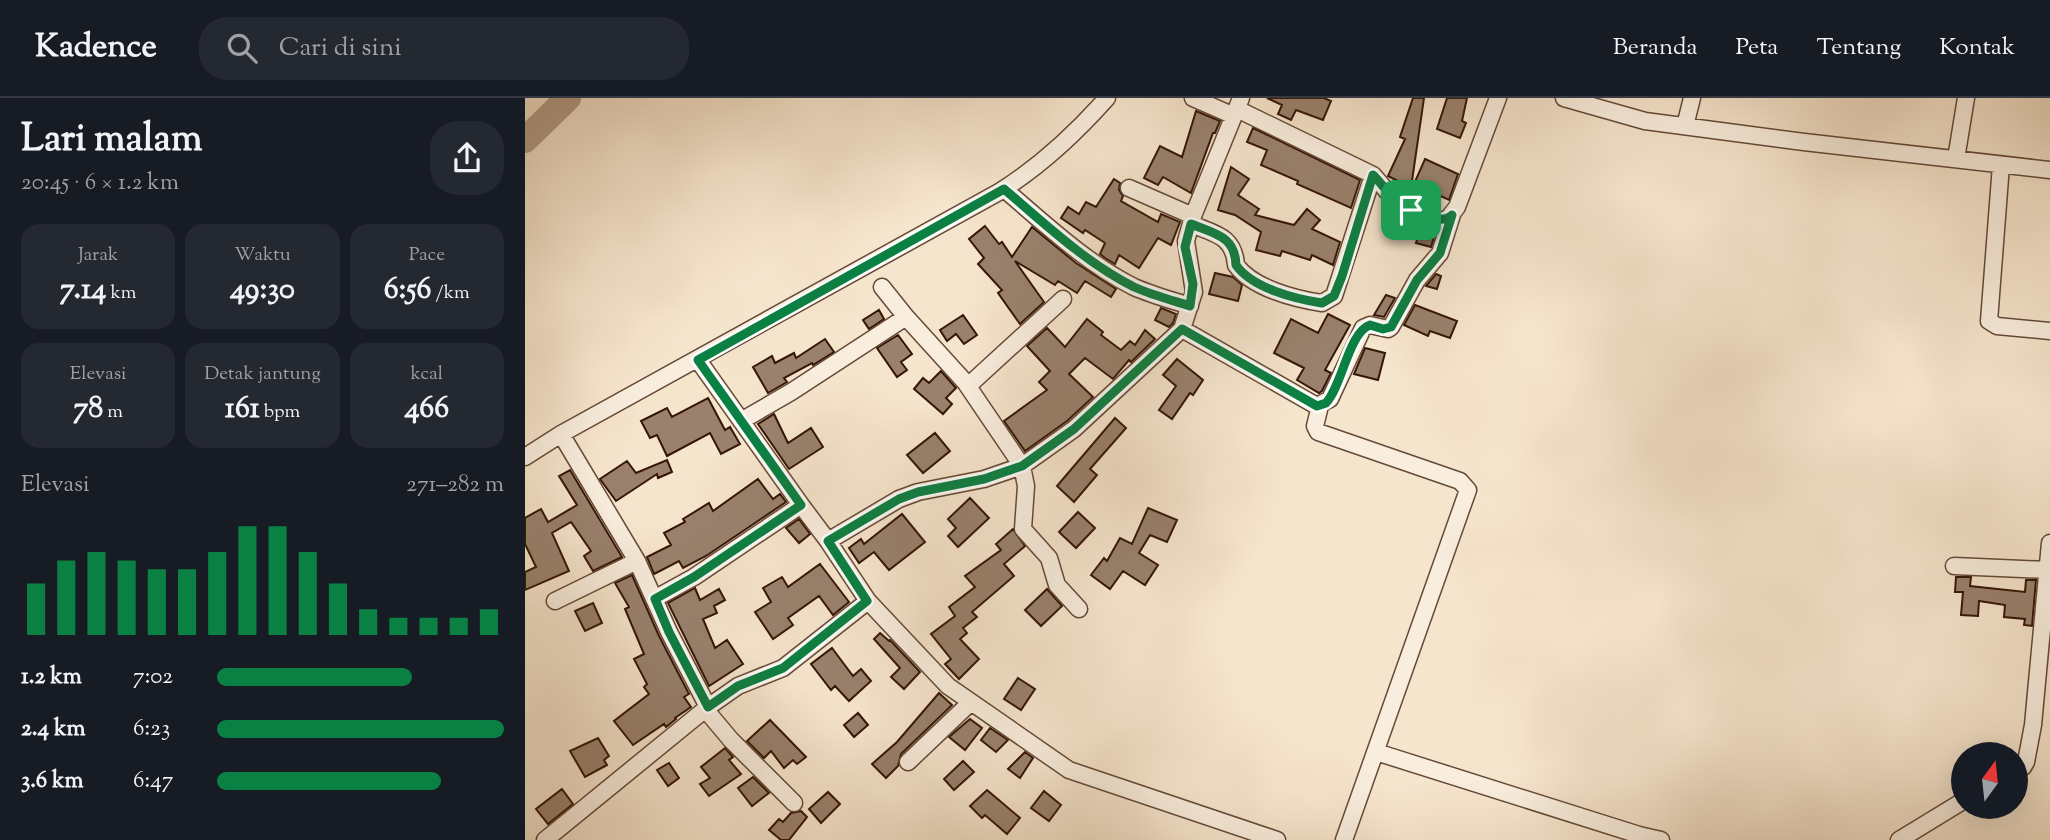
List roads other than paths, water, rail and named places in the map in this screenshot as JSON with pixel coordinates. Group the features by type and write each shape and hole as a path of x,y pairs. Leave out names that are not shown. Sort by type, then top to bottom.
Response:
{"street":[{"path":"525,457 561,434 1004,189 1030,172 1078,131 1107,98"},
{"path":"1193,98 1237,108 1373,175 1393,198 1411,210 1439,220 1447,220 1452,215"},
{"path":"1317,406 1329,399 1363,328 1370,325 1383,329 1391,327 1417,280 1440,253 1498,98"},
{"path":"1564,98 1645,121 2050,170"},
{"path":"1685,126 1692,98"},
{"path":"1956,159 1966,98"},
{"path":"828,541 899,499 918,492 984,479 1022,466 1074,429 1182,329 1190,306 1193,284 1185,247 1192,220 1237,108"},
{"path":"2001,165 1989,321 1997,326 2050,331"},
{"path":"1129,188 1230,242 1235,249 1236,265 1251,281 1292,296 1322,303 1334,296 1338,286 1373,175"},
{"path":"1004,189 1085,255 1117,277 1145,291 1190,306"},
{"path":"883,287 968,386 1022,466 1027,486 1023,529 1049,558 1057,585 1079,609"},
{"path":"968,386 1063,299"},
{"path":"741,421 907,317"},
{"path":"1182,329 1317,406 1319,410 1315,429 1318,432 1460,481 1468,490 1344,840"},
{"path":"698,360 828,541 867,601 948,686 1069,770 1277,840"},
{"path":"561,434 637,562 707,708 731,740 794,803"},
{"path":"655,599 694,577 801,505"},
{"path":"2028,756 2046,631 2050,543"},
{"path":"555,601 637,562"},
{"path":"1954,566 2047,570"},
{"path":"548,839 707,708 738,686 783,668 867,601"},
{"path":"908,762 970,703"},
{"path":"2033,725 2050,732"},
{"path":"1376,752 1661,840"},
{"path":"1899,840 1951,809"}],"waterway":[{"path":"525,140 568,98"}]}
